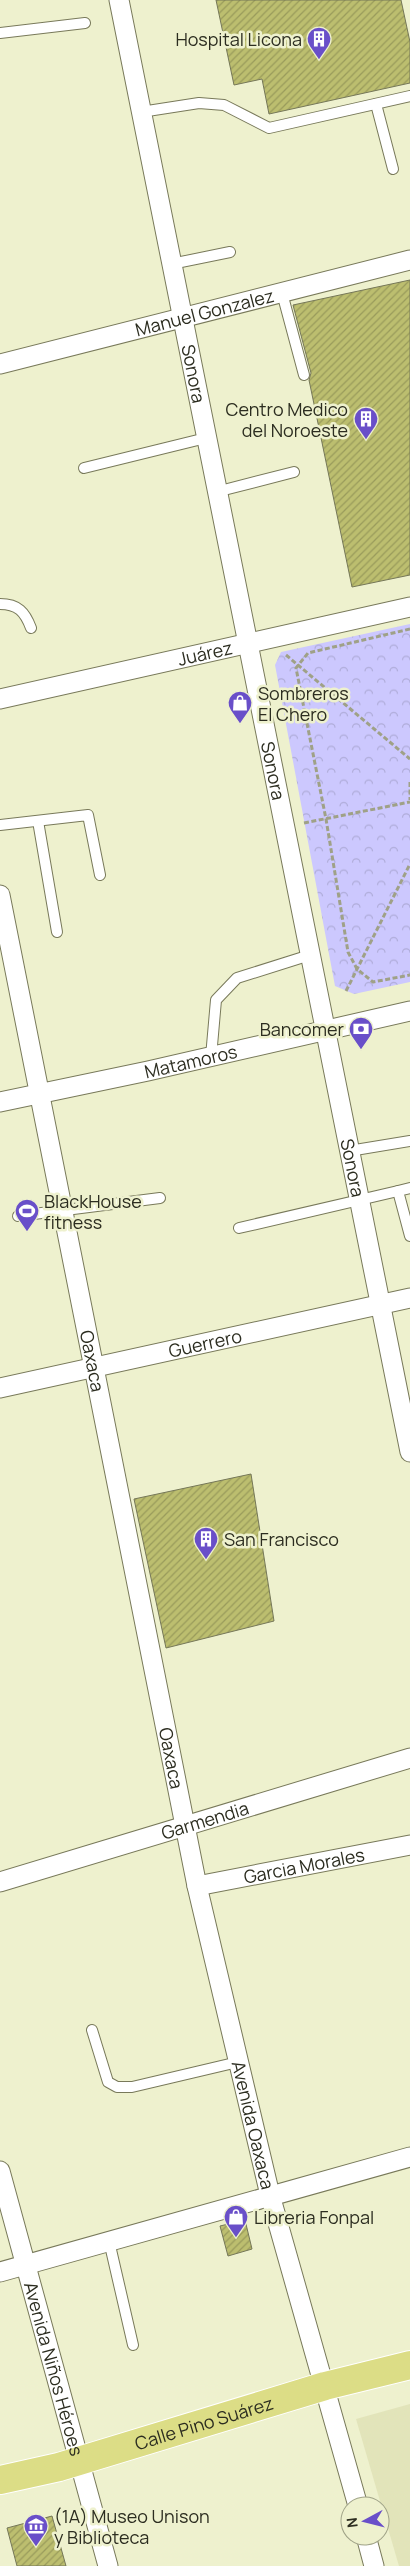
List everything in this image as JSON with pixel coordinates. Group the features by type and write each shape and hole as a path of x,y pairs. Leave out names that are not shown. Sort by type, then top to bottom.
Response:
{"main road":[{"name":"Calle Pino Suárez","path":"0,2480 68,2464 325,2386 410,2365"},
{"path":"0,2493 68,2464"}],"street":[{"name":"Sonora","path":"119,0 246,643 326,1030 380,1305 406,1411 410,1452"},
{"name":"Manuel Gonzalez","path":"0,364 410,260"},
{"name":"Juárez","path":"0,699 410,607"},
{"name":"Oaxaca","path":"0,894 185,1827"},
{"name":"Matamoros","path":"0,1102 211,1057 410,1011"},
{"name":"Guerrero","path":"0,1388 410,1298"},
{"name":"Garmendia","path":"0,1882 410,1758"},
{"name":"Avenida Oaxaca","path":"185,1827 197,1886 270,2196 355,2496"},
{"name":"Garcia Morales","path":"197,1886 410,1845"},
{"path":"0,2272 410,2156"},
{"name":"Avenida Niños Héroes","path":"0,2171 26,2265 68,2464 108,2566"},
{"path":"369,2546 374,2566"}],"lane":[{"path":"0,33 85,23"},
{"path":"141,112 198,103 224,105 269,128 410,96"},
{"path":"376,104 393,169"},
{"path":"171,264 230,252"},
{"path":"282,293 304,375"},
{"path":"84,468 206,438"},
{"path":"216,492 294,472"},
{"path":"0,604 18,607 26,614 31,628"},
{"path":"0,825 88,815 100,875"},
{"path":"38,821 57,932"},
{"path":"211,1057 216,1000 237,978 310,955"},
{"path":"349,1151 410,1141"},
{"path":"239,1228 410,1188"},
{"path":"398,1191 410,1236"},
{"path":"18,1216 61,1209 160,1198"},
{"path":"92,2030 108,2082 117,2087 132,2087 238,2062"},
{"path":"109,2241 133,2345"}],"path":[{"path":"410,629 308,653 296,668 326,819 348,952 357,969 373,982 410,974"},
{"path":"281,652 410,759"},
{"path":"304,823 410,801 410,782"},
{"path":"346,991 410,864"}],"shaded area":[{"path":"410,2404 410,2566 399,2566 390,2535 390,2496 379,2496 356,2419"}],"green space":[{"path":"410,624 410,982 354,994 335,986 275,665 281,652"}],"building":[{"name":"Hospital Licona","path":"216,0 401,0 410,42 410,83 269,114 262,79 234,85"},
{"name":"Centro Medico del Noroeste","path":"410,280 410,575 352,587 309,380 311,373 293,305"},
{"name":"San Francisco","path":"251,1474 274,1621 166,1648 134,1499"},
{"name":"Libreria Fonpal","path":"245,2220 252,2249 228,2256 220,2226"},
{"name":"(1A) Museo Unison y Biblioteca","path":"52,2516 66,2566 17,2566 7,2528"}],"place":[{"name":"Hospital Licona","path":"319,60"},
{"name":"Centro Medico del Noroeste","path":"366,440"},
{"name":"Sombreros El Chero","path":"240,724"},
{"name":"Bancomer","path":"361,1050"},
{"name":"BlackHouse fitness","path":"27,1232"},
{"name":"San Francisco","path":"206,1560"},
{"name":"Libreria Fonpal","path":"236,2238"},
{"name":"(1A) Museo Unison y Biblioteca","path":"36,2547"}]}
